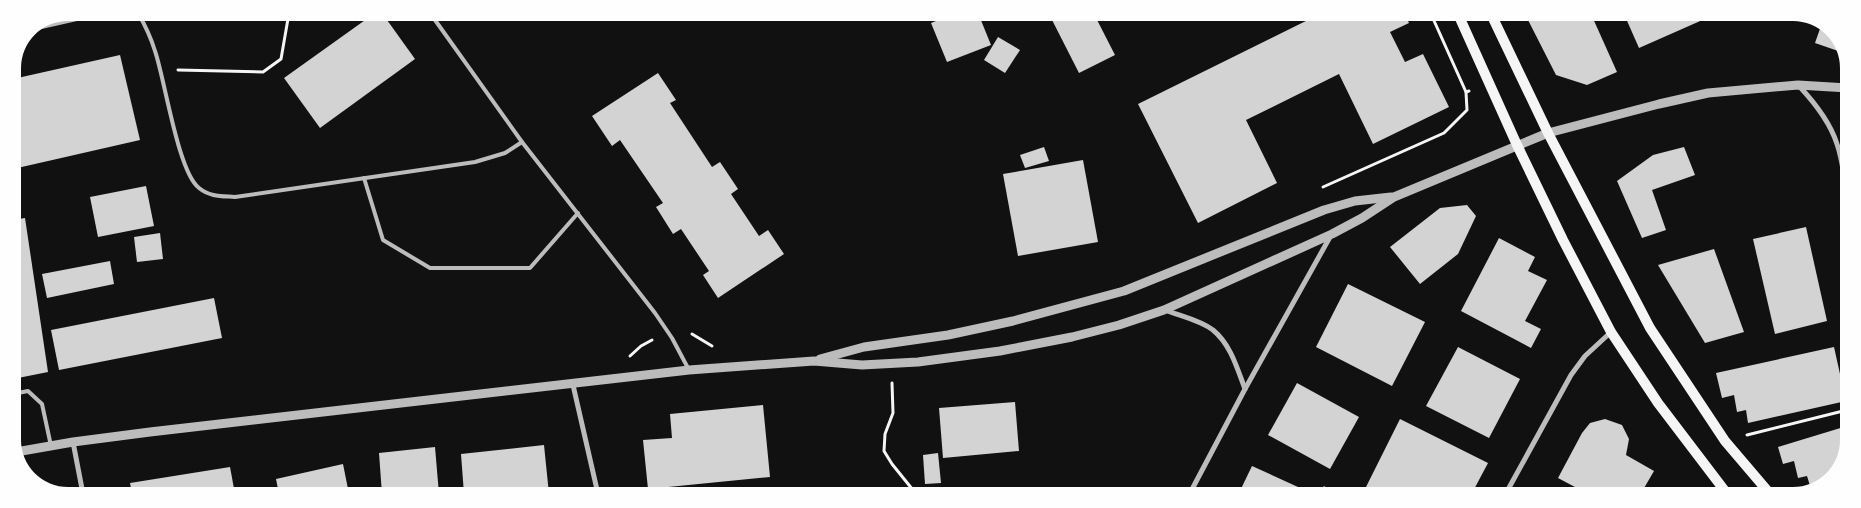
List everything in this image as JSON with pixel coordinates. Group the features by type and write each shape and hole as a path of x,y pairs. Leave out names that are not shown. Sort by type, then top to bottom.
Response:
{"main road":[{"path":"1461,21 1517,145 1563,240 1611,332 1658,403 1722,487"},
{"path":"1494,21 1548,133 1650,328 1725,441 1763,487"}],"street":[{"path":"1798,84 1815,104 1833,133 1840,156"},
{"path":"23,451 73,442 689,370 814,361 862,364 918,362 1028,346 1119,325 1164,310 1332,234 1362,218 1394,197 1548,133 1699,95 1748,88 1798,84 1840,87"},
{"path":"814,361 864,347 948,335 1013,322 1084,303 1141,285 1324,210 1355,201 1394,197"},
{"path":"1193,487 1332,234"},
{"path":"1164,310 1212,330 1222,340 1232,355 1246,389"},
{"path":"1510,487 1571,376 1585,356 1611,332"},
{"path":"573,385 596,487"},
{"path":"73,442 82,487"}],"lane":[{"path":"50,25 68,21"},
{"path":"142,21 155,51 188,176 198,188 212,196 235,197 475,162 505,153 522,142"},
{"path":"436,21 522,142 655,313 689,370"},
{"path":"364,178 384,240 430,268 530,268 578,213"},
{"path":"21,392 28,391 42,404 51,446"}],"path":[{"path":"160,70 264,72 282,59 288,21"},
{"path":"1321,187 1444,133 1467,110 1466,92 1434,21"},
{"path":"1466,92 1488,82"},
{"path":"628,358 641,346 678,326 710,346 720,346"},
{"path":"891,363 893,412 885,434 884,451 911,487"},
{"path":"1725,441 1840,412"}],"building":[{"path":"364,21 388,21 415,59 320,128 284,78"},
{"path":"936,21 981,21 991,45 947,62 931,23"},
{"path":"1053,21 1098,21 1115,55 1079,73"},
{"path":"1306,21 1408,21 1409,23 1390,32 1405,62 1423,54 1449,107 1373,144 1339,74 1246,120 1277,183 1198,223 1138,104"},
{"path":"1529,21 1594,21 1617,72 1587,85 1556,75"},
{"path":"1627,21 1700,21 1639,48"},
{"path":"1820,30 1828,37 1836,50 1815,43"},
{"path":"998,37 1020,50 1005,73 984,60"},
{"path":"120,55 140,140 21,167 21,77"},
{"path":"658,73 676,100 670,103 712,167 720,162 738,189 731,194 759,236 768,230 784,254 718,298 703,275 709,271 681,229 673,234 656,207 663,203 620,140 612,146 592,116"},
{"path":"1044,147 1049,161 1025,168 1020,155"},
{"path":"1684,147 1695,175 1652,190 1666,230 1642,238 1617,181 1653,155"},
{"path":"1083,160 1098,242 1018,256 1003,174"},
{"path":"146,186 154,226 98,237 90,197"},
{"path":"1467,205 1476,216 1458,254 1420,284 1390,247 1440,208"},
{"path":"25,218 48,372 21,377 21,219"},
{"path":"1806,227 1827,321 1775,334 1753,239"},
{"path":"160,233 163,259 137,262 134,237"},
{"path":"1499,238 1535,257 1528,271 1547,280 1525,321 1541,329 1531,348 1461,311"},
{"path":"1714,249 1744,332 1705,343 1658,265"},
{"path":"110,261 114,284 47,298 42,274"},
{"path":"1348,284 1425,322 1392,386 1316,347"},
{"path":"214,298 222,338 59,370 51,330"},
{"path":"1458,347 1520,379 1489,438 1426,406"},
{"path":"1834,347 1840,374 1840,402 1748,423 1746,410 1737,412 1734,395 1722,398 1716,373"},
{"path":"1297,383 1359,417 1330,469 1268,435"},
{"path":"1015,402 1019,451 943,458 939,408"},
{"path":"763,405 770,477 668,487 648,487 643,440 672,438 670,414"},
{"path":"1400,419 1488,463 1475,487 1366,487"},
{"path":"1605,419 1622,425 1629,439 1626,455 1654,471 1645,487 1575,487 1558,478 1582,433 1590,423"},
{"path":"1840,428 1840,440 1835,461 1822,477 1809,484 1807,476 1798,478 1794,461 1783,464 1778,447"},
{"path":"544,445 548,487 463,487 461,454"},
{"path":"435,447 438,487 381,487 379,453"},
{"path":"938,453 941,483 925,484 923,455"},
{"path":"343,464 348,487 278,487 276,479"},
{"path":"1252,466 1298,487 1242,487"},
{"path":"230,467 234,487 131,487 130,483"}]}
